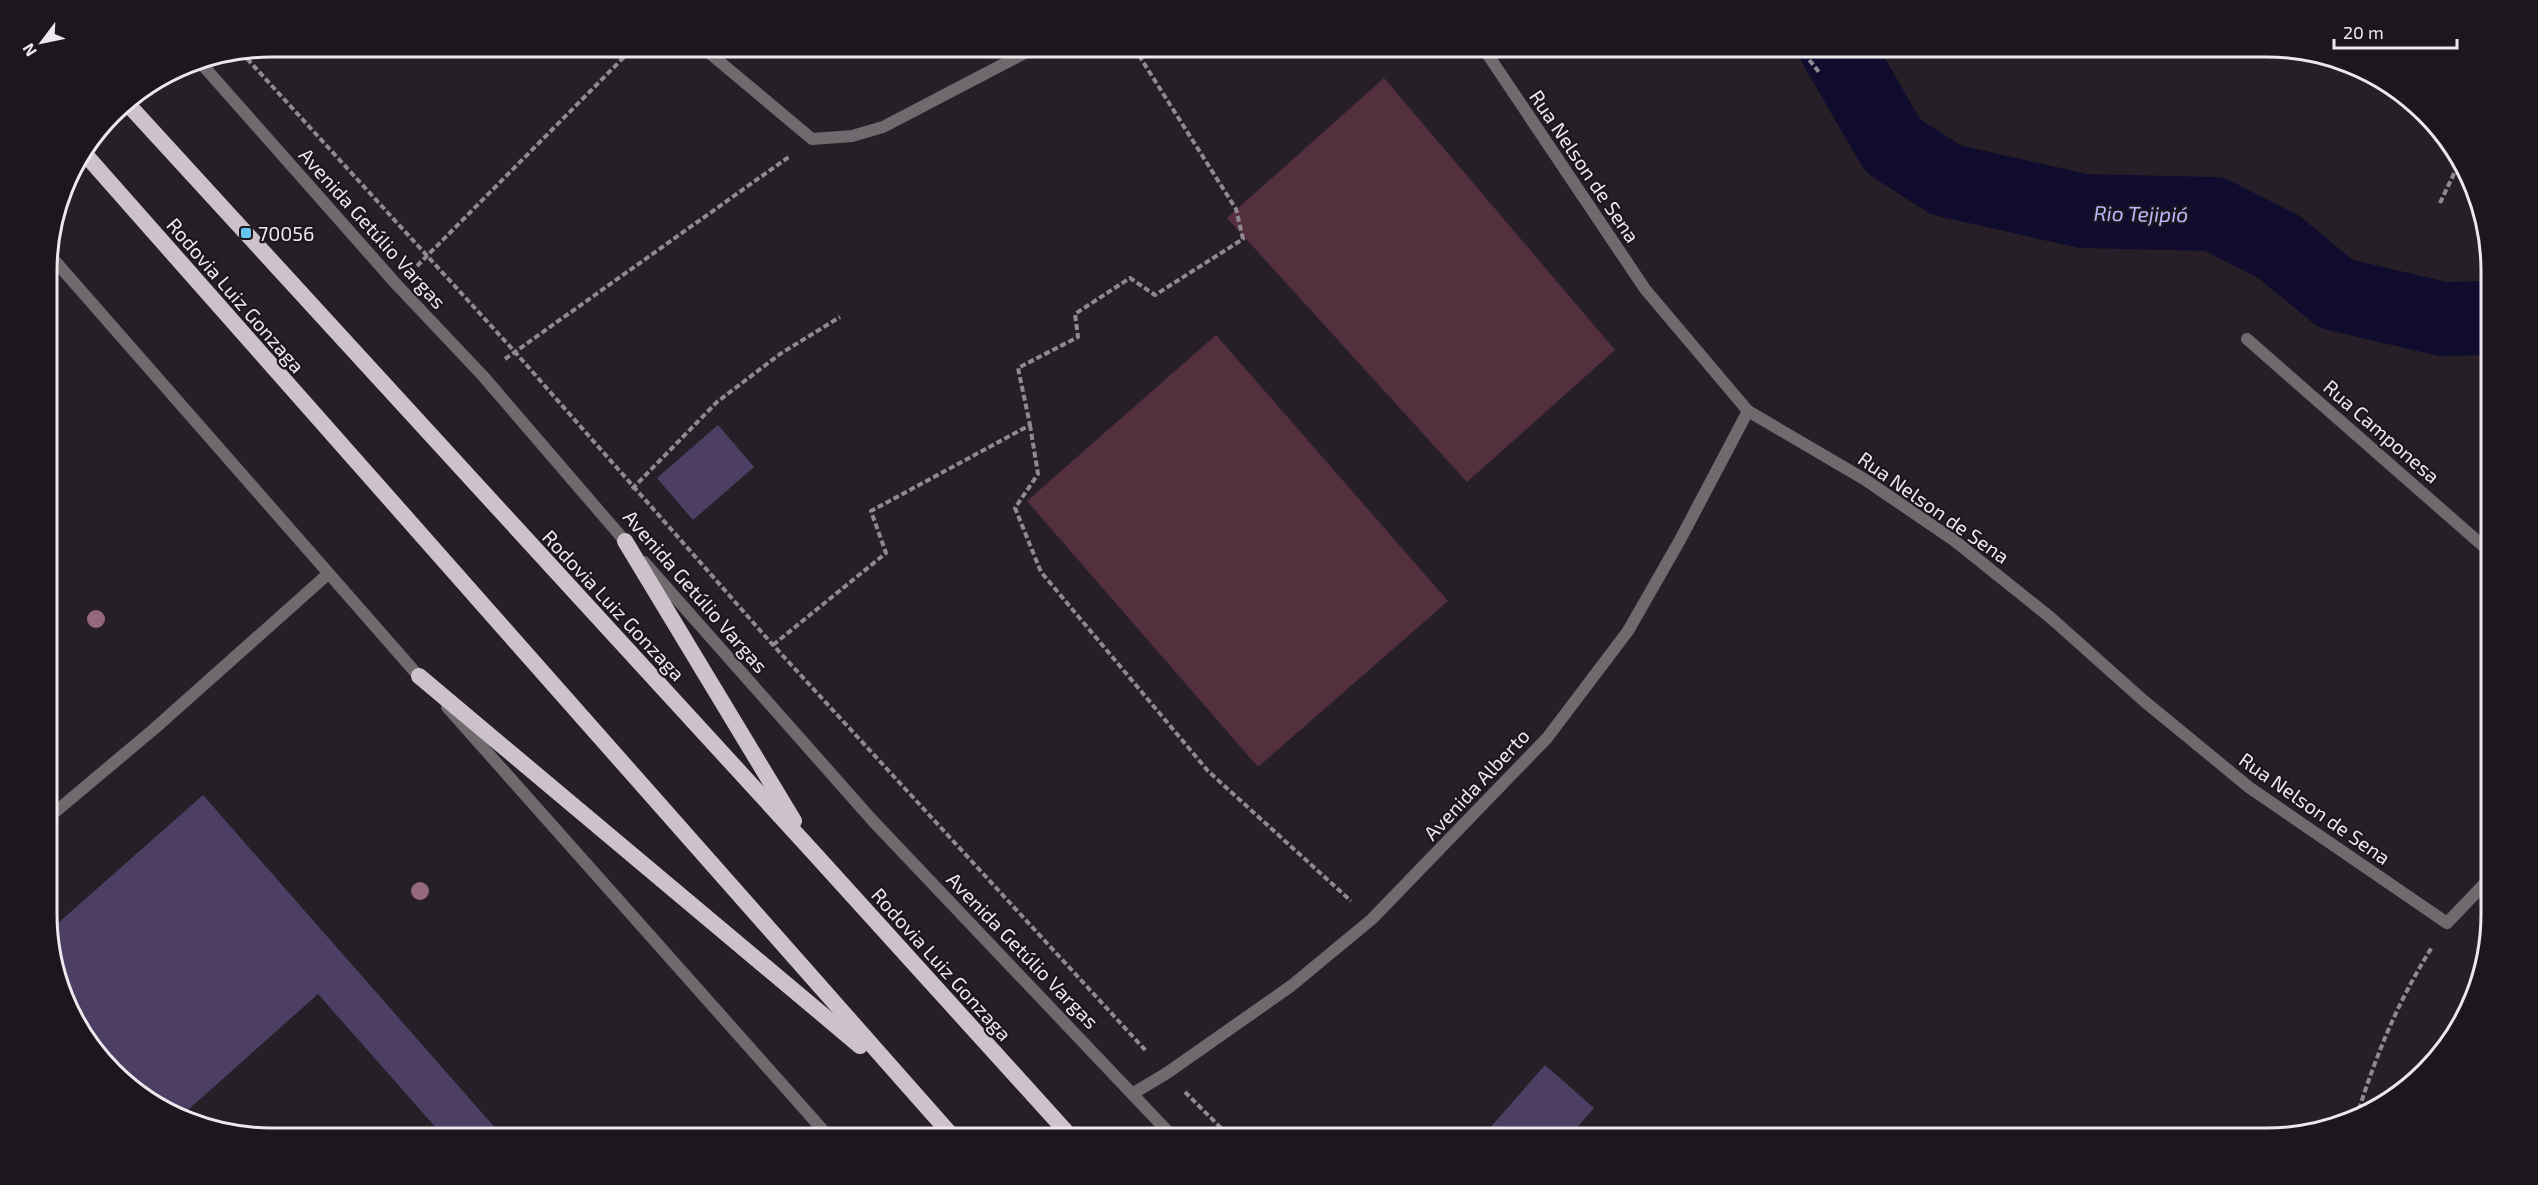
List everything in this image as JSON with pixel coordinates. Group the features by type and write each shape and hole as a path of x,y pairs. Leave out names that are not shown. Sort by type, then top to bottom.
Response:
{"highway":[{"name":"Rodovia Luiz Gonzaga","path":"132,108 1063,1128"},
{"name":"Rodovia Luiz Gonzaga","path":"89,159 945,1128"},
{"path":"626,541 813,852"},
{"path":"419,676 903,1082"}],"street":[{"path":"714,57 812,140 852,136 883,127 1017,57"},
{"name":"Rua Nelson de Sena","path":"1489,57 1645,289 1748,411 1864,479 1955,541 2051,618 2144,701 2250,788 2447,923"},
{"name":"Avenida Getúlio Vargas","path":"205,67 397,285 483,376 873,821 1164,1128"},
{"path":"57,263 328,574 821,1128"},
{"name":"Rua Camponesa","path":"2247,339 2481,544"},
{"name":"Avenida Alberto","path":"1132,1094 1167,1073 1291,986 1372,919 1547,738 1628,631 1680,540 1748,411"},
{"path":"57,810 154,729 328,574"},
{"path":"2447,923 2481,888"}],"path":[{"path":"397,285 624,57"},
{"path":"1140,57 1236,209 1243,239 1155,295 1130,278 1075,314 1078,337 1018,368 1038,474 1015,508 1041,572 1208,771 1372,919"},
{"path":"1807,57 1819,72"},
{"path":"247,58 514,352 632,489 773,645 1167,1073 1222,1128"},
{"path":"483,376 812,140"},
{"path":"2440,203 2456,170"},
{"path":"632,489 717,402 780,354 840,317"},
{"path":"773,645 886,553 871,511 1030,425"},
{"path":"2359,1107 2375,1058 2405,991 2447,923"}],"shaded area":[{"path":"1384,78 1615,350 1467,482 1227,218"},
{"path":"1216,335 1448,601 1258,767 1027,501"}],"building":[{"path":"718,425 754,467 693,520 657,478"},
{"path":"203,795 495,1128 436,1128 318,994 187,1111 176,1106 152,1092 130,1075 93,1033 68,983 61,956 57,924"},
{"path":"1545,1065 1594,1108 1577,1128 1490,1128"}],"waterway":[{"name":"Rio Tejipió","path":"1841,57 1893,146 1946,180 2083,211 2214,214 2279,247 2336,294 2443,319 2481,318"}],"place":[{"name":"70056","path":"246,233"}]}
